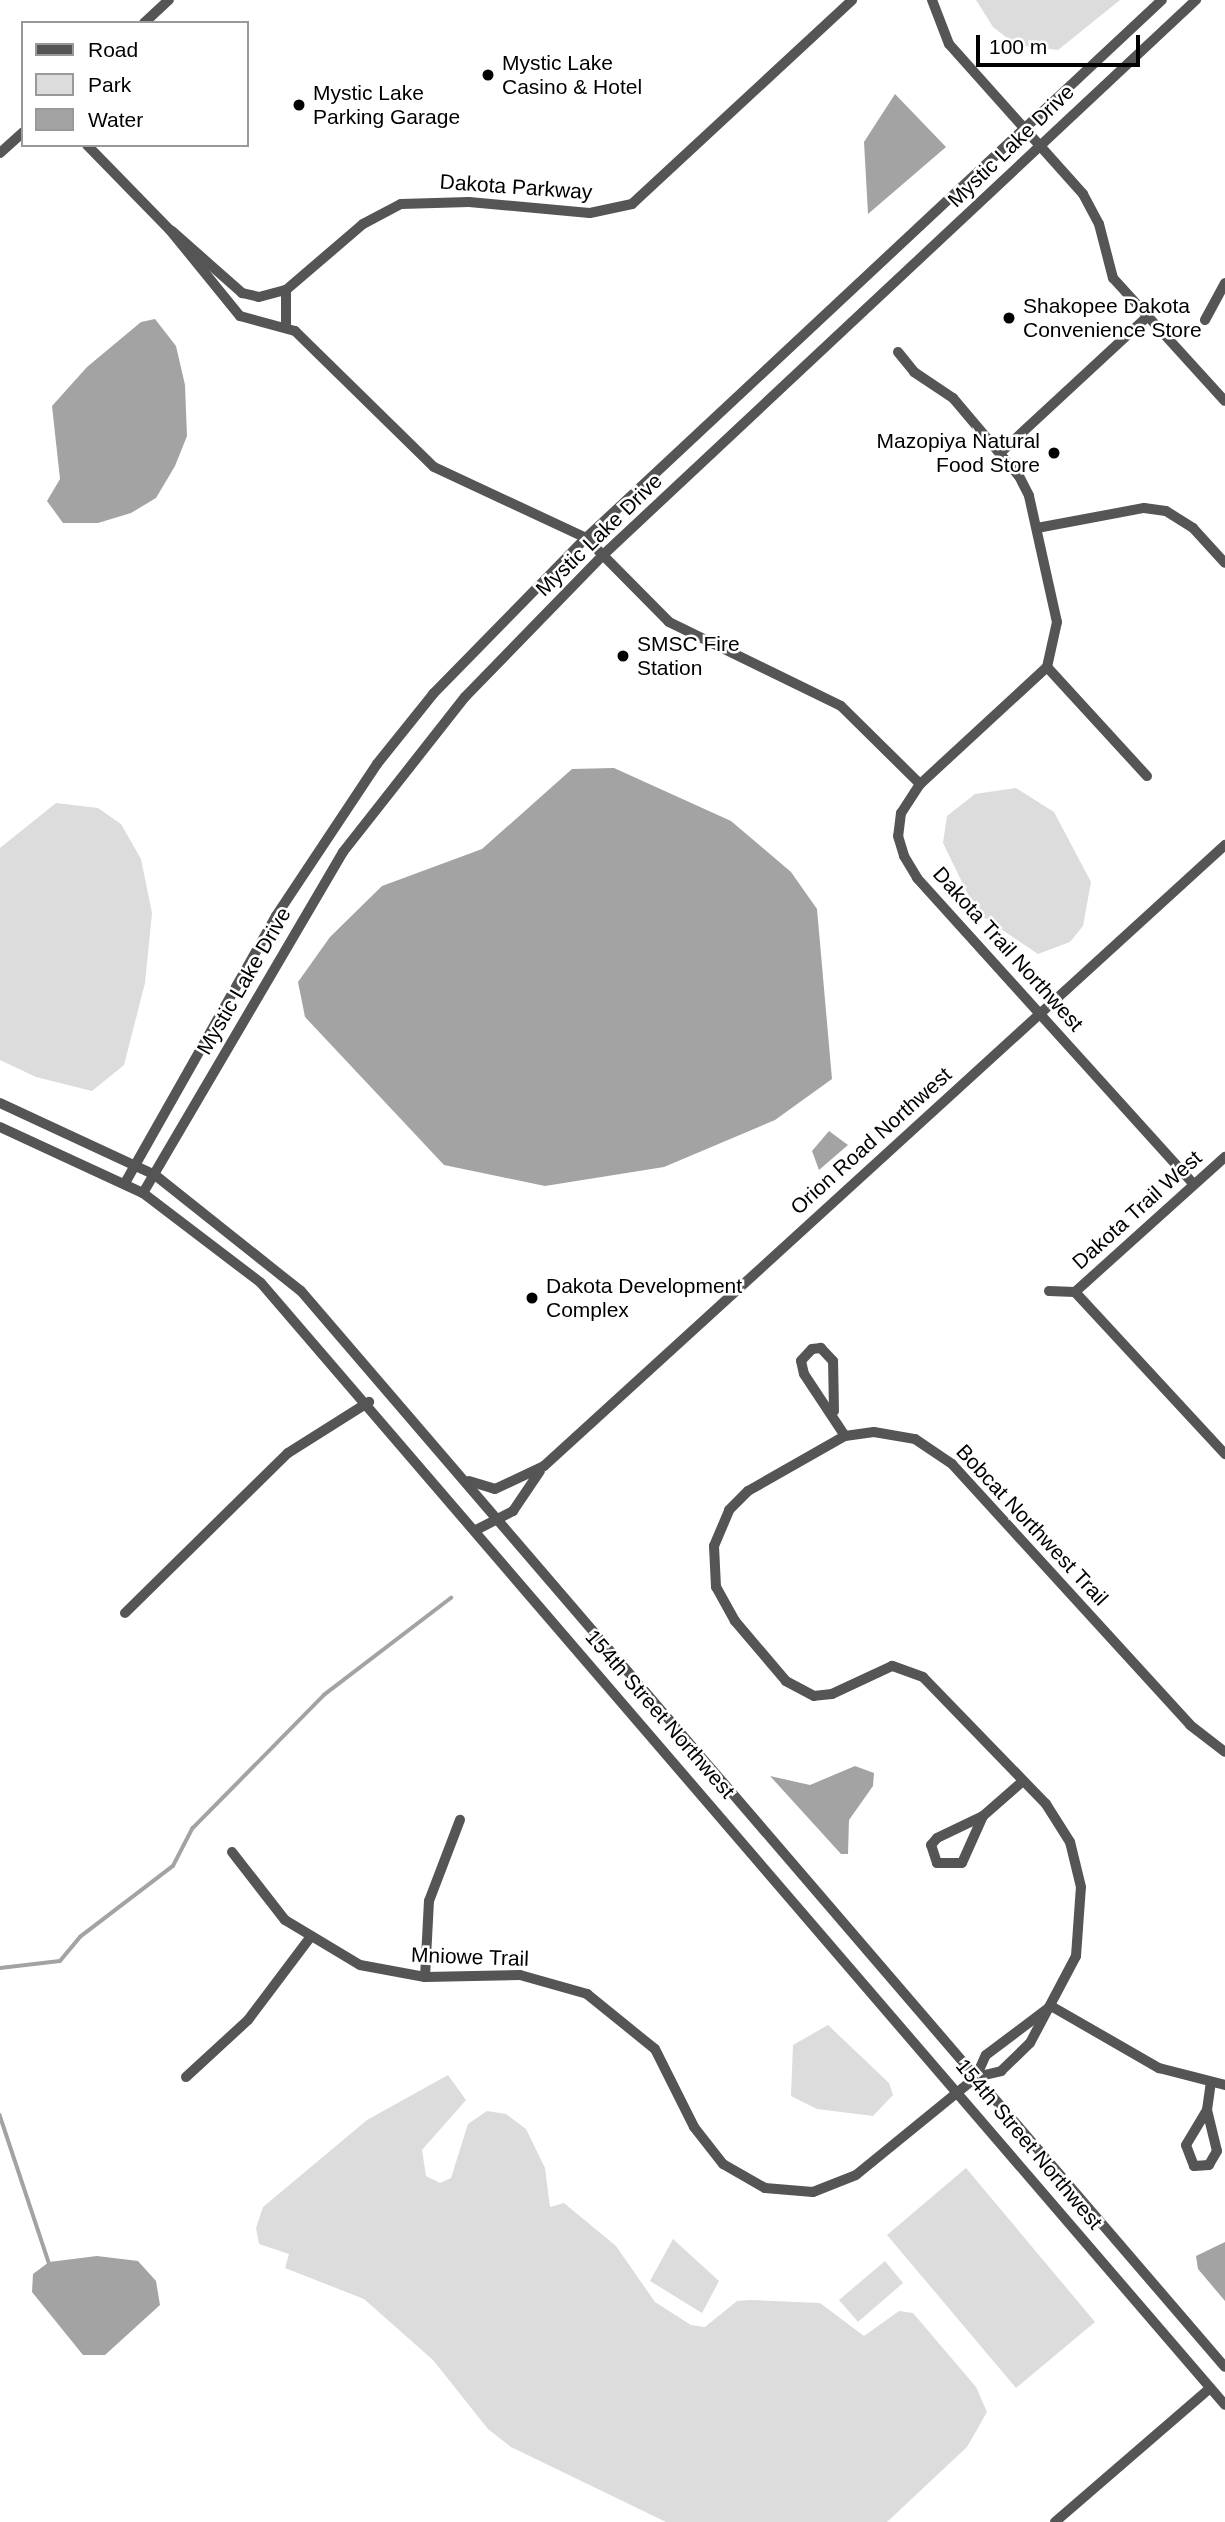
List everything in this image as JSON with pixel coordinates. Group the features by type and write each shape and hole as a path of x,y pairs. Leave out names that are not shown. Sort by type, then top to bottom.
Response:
{"street":[{"path":"146,21 169,0"},
{"name":"Dakota Parkway","path":"286,290 363,224 401,204 469,202 590,213 632,204 852,0"},
{"path":"932,0 950,44 1038,149 1083,194 1099,225 1113,278 1225,401"},
{"name":"Mystic Lake Drive","path":"125,1184 276,916 377,764 493,628 1021,129 1162,0"},
{"name":"Mystic Lake Drive","path":"143,1194 351,841 465,697 602,556 1196,0"},
{"path":"0,153 21,134"},
{"path":"89,147 170,230 242,293 259,297 286,290 286,324"},
{"path":"170,230 186,258 240,316 286,324 434,467 586,538 686,634 862,721 920,784"},
{"path":"1205,320 1225,283"},
{"path":"1000,453 1147,317"},
{"path":"898,352 914,372 953,398 1000,453 1029,496 1056,622 1047,667 1147,776"},
{"path":"1037,528 1144,508 1166,511 1193,528 1225,563"},
{"name":"Dakota Trail Northwest","path":"1047,667 920,784 901,813 898,836 904,856 1194,1185"},
{"name":"Orion Road Northwest","path":"476,1530 513,1511 544,1466 1225,845"},
{"name":"154th Street Northwest","path":"0,1103 155,1175 301,1291 1225,2367"},
{"name":"154th Street Northwest","path":"0,1128 143,1194 261,1283 369,1402 1225,2405"},
{"name":"Dakota Trail West","path":"1075,1292 1225,1157"},
{"path":"1049,1292 1075,1292 1225,1454"},
{"path":"834,1411 833,1361 821,1348 812,1349 802,1361 804,1374 834,1411 845,1436"},
{"path":"125,1613 289,1452 369,1402"},
{"name":"Bobcat Northwest Trail","path":"976,2077 1001,2071 1030,2043 1076,1956 1081,1887 1064,1831 1023,1781 907,1667 876,1669 832,1694 799,1691 723,1605 711,1565 729,1510 748,1491 845,1436 894,1433 952,1464 1190,1725 1225,1752"},
{"name":"Orion Road Northwest","path":"457,1473 482,1489 495,1489 544,1466"},
{"path":"983,1816 962,1863 937,1863 931,1845 937,1838 983,1816 1023,1781"},
{"path":"425,1977 429,1901 460,1820"},
{"name":"Mniowe Trail","path":"232,1852 256,1887 309,1939 360,1965 425,1977 520,1975 587,1994 655,2049 694,2127 723,2164 765,2188 789,2194 835,2188 959,2091"},
{"path":"186,2077 248,2020 309,1939"},
{"path":"1051,2006 1159,2068 1225,2085"},
{"name":"Bobcat Northwest Trail","path":"959,2091 976,2077 986,2056 1051,2006"},
{"path":"1207,2110 1186,2145 1194,2166 1209,2165 1217,2151 1207,2110 1211,2083"},
{"path":"1055,2522 1210,2388"}],"green space":[{"path":"976,0 1120,0 1058,50 1016,45 993,27"},
{"path":"1016,788 1054,812 1091,882 1083,926 1070,942 1038,954 977,913 943,843 947,816 975,794"},
{"path":"56,803 98,808 121,824 141,859 152,913 145,983 124,1065 92,1091 36,1077 0,1060 0,848"},
{"path":"828,2025 889,2083 893,2095 873,2116 817,2109 791,2096 793,2045"},
{"path":"448,2075 466,2100 422,2150 426,2176 440,2183 451,2178 468,2124 487,2111 506,2114 526,2129 545,2168 550,2207 564,2203 616,2246 655,2302 691,2325 705,2327 737,2301 750,2300 820,2303 864,2336 899,2311 913,2313 976,2387 987,2412 967,2447 887,2522 666,2522 511,2447 488,2429 433,2360 364,2299 285,2268 289,2254 259,2244 256,2228 263,2207 367,2120"},
{"path":"966,2168 1095,2322 1016,2388 887,2235"},
{"path":"673,2239 719,2281 702,2313 650,2281"},
{"path":"885,2261 903,2283 858,2322 839,2300"}],"water":[{"path":"895,94 946,147 868,214 864,142"},
{"path":"155,319 176,346 185,385 187,436 175,466 156,498 131,513 98,523 63,523 47,501 60,479 52,406 87,367 141,322"},
{"path":"614,768 731,821 791,872 817,909 832,1079 775,1120 664,1167 545,1186 444,1165 305,1017 298,982 330,937 382,886 482,849 572,769"},
{"path":"829,1131 848,1145 819,1170 812,1151"},
{"path":"855,1766 874,1773 873,1786 849,1820 848,1854 841,1854 770,1776 810,1785"},
{"path":"1225,2242 1225,2301 1198,2269 1196,2256"},
{"path":"97,2256 138,2261 156,2281 160,2305 105,2355 83,2355 32,2292 33,2274 49,2262"}],"waterway":[{"path":"0,1968 60,1961 80,1937 173,1866 192,1829 324,1695 451,1598"},
{"path":"0,2115 49,2262"}],"place":[{"name":"Mystic Lake Casino & Hotel","path":"488,75"},
{"name":"Mystic Lake Parking Garage","path":"299,105"},
{"name":"Shakopee Dakota Convenience Store","path":"1009,318"},
{"name":"Mazopiya Natural Food Store","path":"1054,453"},
{"name":"SMSC Fire Station","path":"623,656"},
{"name":"Dakota Development Complex","path":"532,1298"}]}
